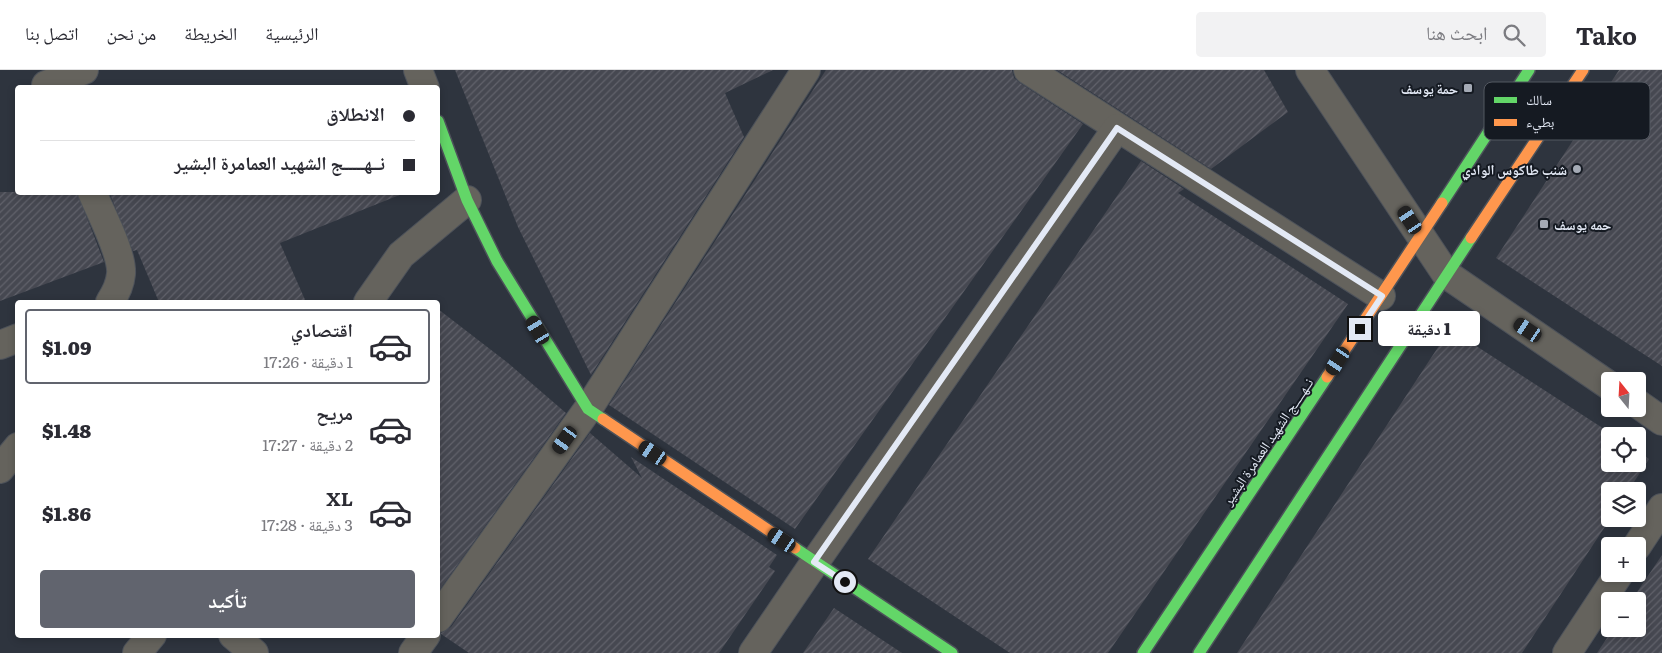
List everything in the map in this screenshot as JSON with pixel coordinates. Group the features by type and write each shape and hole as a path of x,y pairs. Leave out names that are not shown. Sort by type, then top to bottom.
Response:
{"main road":[{"name":"نــهـــــج الشهيد العمامرة البشير","path":"1521,82 1529,70"},
{"path":"1575,82 1583,70"},
{"path":"440,126 467,200 497,261 588,409 952,653"},
{"name":"نــهـــــج الشهيد العمامرة البشير","path":"1143,653 1382,296 1484,138"},
{"path":"1199,653 1446,274 1536,140"}],"street":[{"path":"44,81 84,70"},
{"path":"418,70 424,85"},
{"path":"440,615 588,409 806,70"},
{"path":"1028,70 1382,296"},
{"path":"1310,70 1446,274 1601,380"},
{"path":"753,653 814,562 1117,128"},
{"path":"93,195 116,251 122,272 118,290 111,300"},
{"path":"369,300 401,255 467,200"},
{"path":"0,345 15,339"},
{"path":"1646,410 1662,421"},
{"path":"0,432 15,444"},
{"path":"0,469 15,450"},
{"path":"1643,537 1662,508"},
{"path":"1568,653 1614,582"},
{"path":"137,653 150,638"},
{"path":"236,638 254,653"},
{"path":"413,653 424,638"}],"building":[{"path":"455,70 773,70 725,93 744,137 591,375 518,227"},
{"path":"826,70 1012,70 1014,78 1020,83 1083,124 795,529 609,405"},
{"path":"1057,70 1264,70 1288,112 1211,169"},
{"path":"1619,70 1662,70 1662,366 1496,258 1573,140 1650,140 1650,82 1611,82"},
{"path":"1141,161 1184,189 1178,193 1348,304 1108,653 1010,653 868,559"},
{"path":"0,192 15,192 15,195 78,195 104,262 0,301"},
{"path":"110,195 400,195 280,243 305,300 158,300 137,250 133,251"},
{"path":"440,311 508,363 566,413 440,589"},
{"path":"1450,329 1601,427 1601,472 1640,472 1634,482 1601,482 1601,527 1605,527 1522,653 1237,653"},
{"path":"590,433 642,478 631,457 777,555 769,567 775,571 719,653 469,653 441,634 451,627"},
{"path":"1662,555 1662,653 1597,653 1608,637 1646,637 1646,592 1637,592 1644,582 1646,582 1646,579"},
{"path":"834,608 902,653 803,653"}],"traffic: fast":[{"path":"1521,82 1529,70"},
{"path":"440,126 467,200 497,261 588,409 603,419"},
{"path":"1442,203 1484,139"},
{"path":"1199,653 1471,238"},
{"path":"1143,653 1327,377"},
{"path":"795,548 952,653"}],"traffic: slow":[{"path":"1575,82 1583,70"},
{"path":"1471,238 1536,140"},
{"path":"1327,377 1442,203"},
{"path":"603,419 795,548"}],"place":[{"name":"حمة يوسف","path":"1468,88"},
{"name":"شنب طاكوس الوادي","path":"1577,169"},
{"name":"حمه يوسف","path":"1544,224"}],"route":[{"path":"845,582 814,562 1117,128 1382,296 1360,329"}]}
